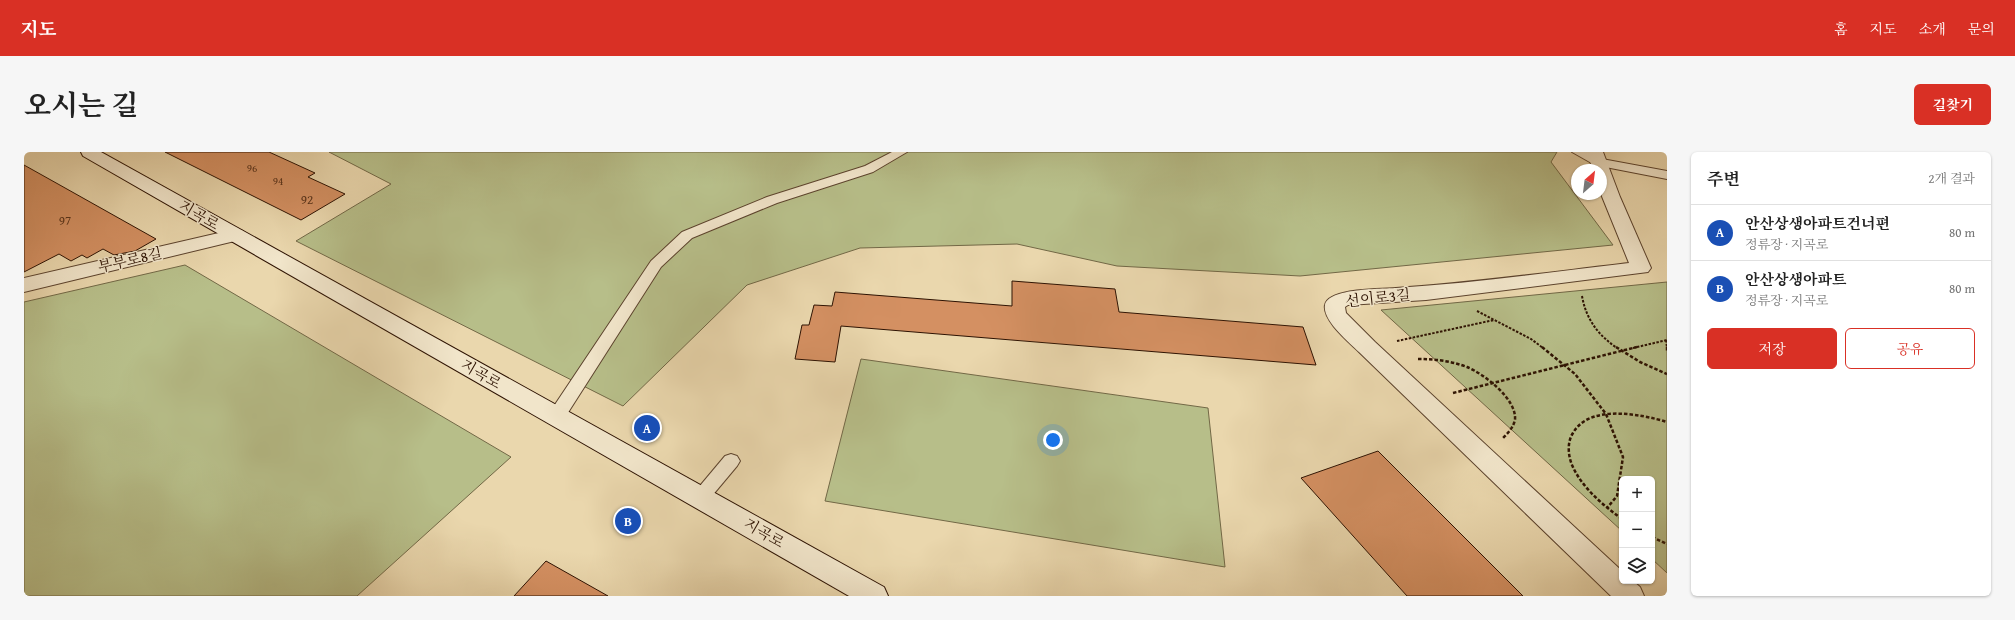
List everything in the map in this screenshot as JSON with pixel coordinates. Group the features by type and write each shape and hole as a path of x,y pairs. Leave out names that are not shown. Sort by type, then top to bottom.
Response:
{"main road":[{"name":"지곡로","path":"89,152 874,596"},
{"name":"선이로3길","path":"1597,157 1611,197 1641,268 1609,273 1426,293 1343,299 1335,304 1336,315 1386,369 1423,400 1630,596"},
{"name":"부부로8길","path":"24,285 236,235"}],"lane":[{"path":"556,416 656,264 687,236 772,200 869,169 901,152"},
{"path":"1578,152 1667,175"},
{"path":"700,498 731,461"}],"path":[{"path":"1609,273 1591,280 1582,293 1582,308 1593,327 1622,351 1642,363 1667,374"},
{"path":"1473,309 1531,339 1564,365 1575,374 1606,414 1623,457 1617,496 1607,508"},
{"path":"1367,347 1494,320"},
{"path":"1423,400 1667,340 1667,351"},
{"path":"1386,369 1416,360 1434,359 1453,363 1472,370 1492,383 1504,394 1512,408 1515,421 1511,432 1500,440 1484,444 1468,442"},
{"path":"1619,517 1607,508 1580,479 1570,456 1570,436 1581,422 1600,414 1628,413 1667,422"},
{"path":"1655,538 1667,544"}],"green space":[{"path":"329,152 1557,152 1551,162 1571,189 1571,200 1579,200 1613,245 1300,276 1117,266 1017,244 860,248 747,285 623,406 296,241 391,184"},
{"path":"185,265 511,457 357,596 24,596 24,302"},
{"path":"1667,282 1667,573 1655,562 1655,476 1619,476 1619,528 1381,310"},
{"path":"861,359 1208,408 1225,567 825,501"}],"building":[{"path":"165,152 269,152 315,173 308,177 345,194 301,220"},
{"path":"24,165 156,239 135,251 114,255 103,249 87,258 82,255 71,261 59,254 24,272"},
{"path":"1012,281 1115,289 1119,312 1303,327 1316,365 841,326 835,362 795,359 802,325 809,325 814,305 832,306 835,292 1012,306"},
{"path":"1378,451 1523,596 1407,596 1301,478"},
{"path":"546,561 608,596 514,596"}],"place":[{"name":"안산상생아파트건너편","path":"647,428"},
{"name":"안산상생아파트","path":"628,521"}]}
